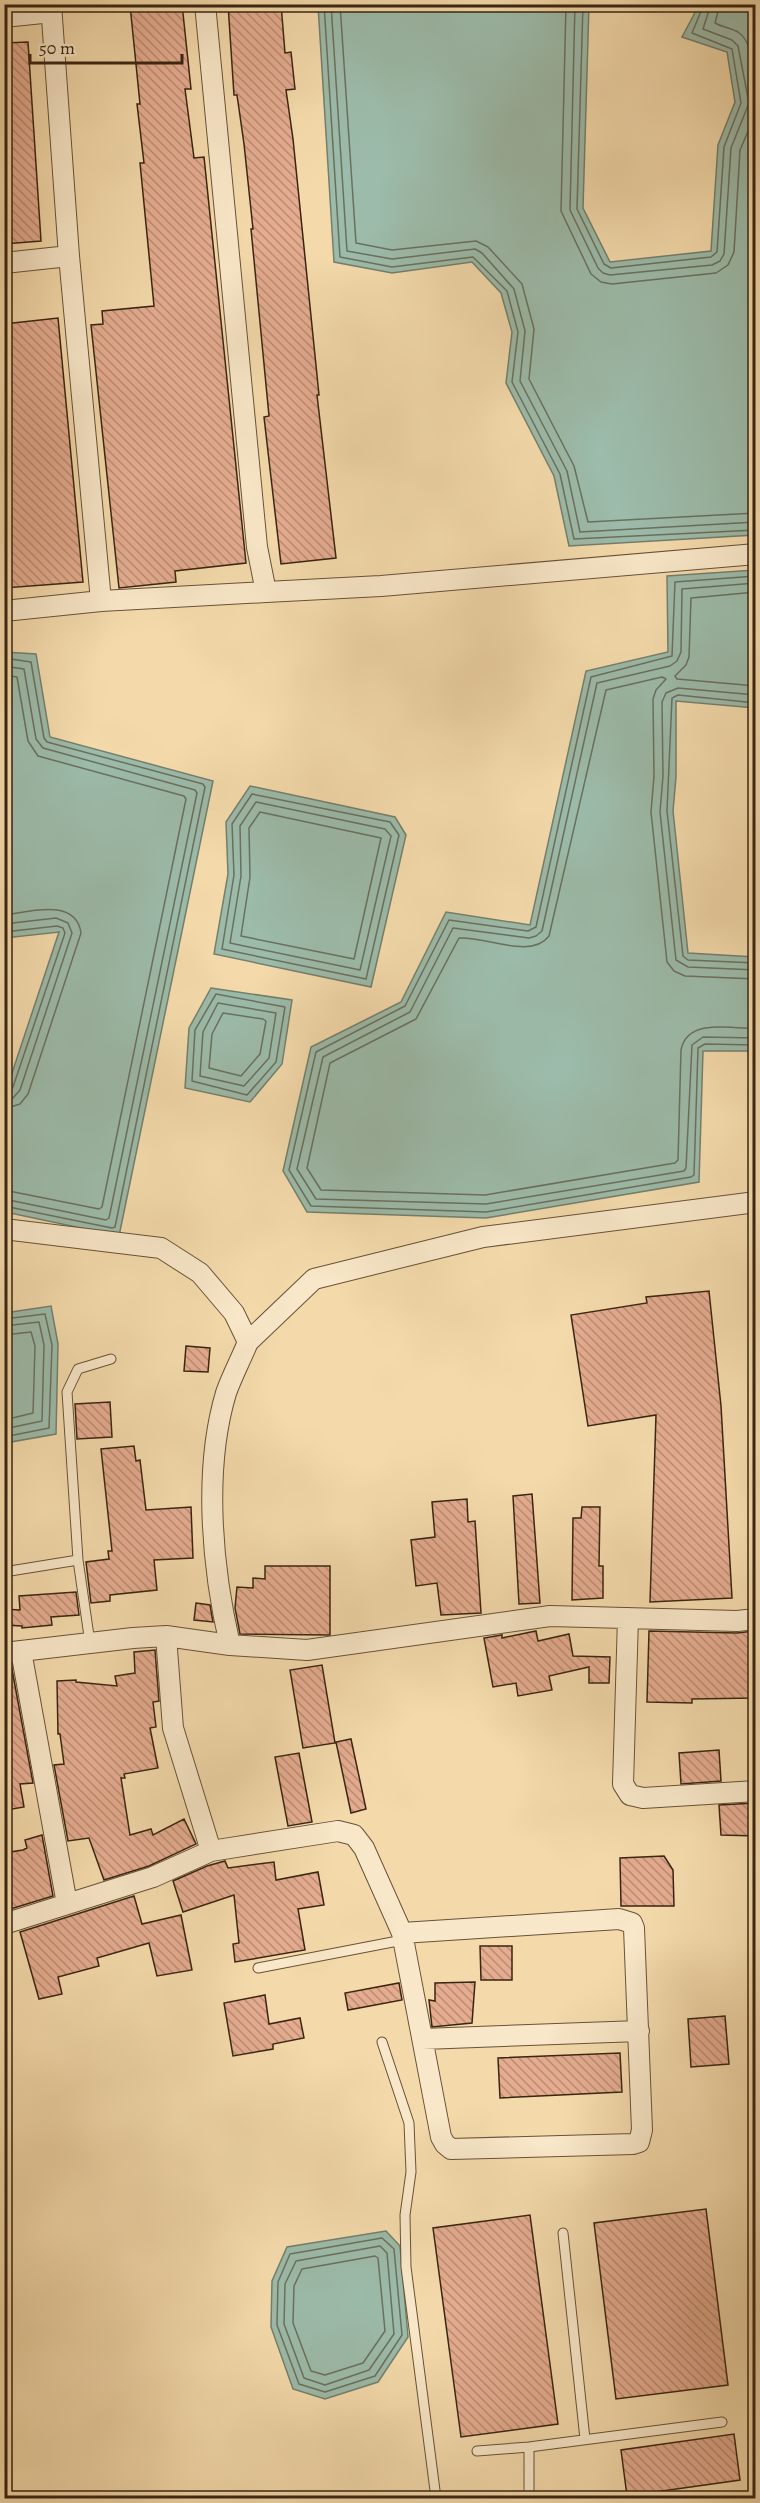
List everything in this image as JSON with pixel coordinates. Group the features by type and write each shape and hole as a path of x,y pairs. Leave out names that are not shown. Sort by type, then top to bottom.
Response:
{"street":[{"path":"204,4 257,548 266,592"},
{"path":"4,17 52,8 69,256 101,601"},
{"path":"4,263 69,256"},
{"path":"4,610 101,601 381,586 756,554"},
{"path":"230,1645 220,1601 212,1500 217,1433 226,1393 248,1342 314,1279 483,1237 756,1202"},
{"path":"4,1229 161,1248 200,1274 234,1312 248,1342"},
{"path":"67,1904 13,1652 166,1636 230,1645 306,1650 550,1616 737,1621 756,1619"},
{"path":"628,1618 623,1784 630,1795 643,1798 756,1791"},
{"path":"166,1636 173,1728 211,1851"},
{"path":"4,1924 153,1877 211,1851 338,1831 354,1835 364,1848 402,1936 441,2137 445,2144 450,2148 633,2144 639,2142 642,2130 639,2031 632,1923 619,1918 402,1936"},
{"path":"423,2039 639,2031"}],"lane":[{"path":"90,1643 78,1560 67,1392 78,1369 111,1359"},
{"path":"4,1572 78,1560"},
{"path":"258,1968 402,1936"},
{"path":"382,2042 409,2123 411,2172 405,2215 406,2267 436,2499"},
{"path":"563,2233 585,2439"},
{"path":"477,2451 722,2422"},
{"path":"529,2446 529,2499"}],"water":[{"path":"318,5 589,5 583,208 610,262 711,251 718,145 735,102 727,52 682,37 699,5 755,5 755,535 569,546 554,476 506,383 512,332 501,293 472,262 392,273 334,262"},
{"path":"755,570 755,708 676,701 676,777 673,811 688,953 755,957 755,1051 703,1051 699,1182 486,1218 307,1212 283,1171 311,1047 401,1002 446,912 530,925 586,671 668,652 667,576"},
{"path":"4,652 36,654 50,737 213,781 119,1236 5,1212 5,1094 59,932 5,938"},
{"path":"250,786 395,817 406,835 371,987 214,954 228,874 226,822"},
{"path":"211,988 292,1000 282,1064 250,1102 185,1088 189,1028"},
{"path":"51,1306 58,1344 56,1434 5,1443 5,1313"},
{"path":"386,2231 400,2246 408,2337 378,2382 325,2399 293,2389 271,2327 272,2281 287,2247"}],"building":[{"path":"182,4 191,89 185,89 194,158 204,157 246,563 175,571 176,582 119,588 91,325 103,324 102,311 154,306 140,163 144,163 130,5"},
{"path":"228,4 281,4 285,53 291,52 295,89 286,90 336,558 281,564 264,417 269,416 251,229 253,229 244,144 237,95 234,95"},
{"path":"28,42 41,241 4,244 4,43"},
{"path":"58,318 83,582 4,588 4,409 7,409 4,378 4,324"},
{"path":"709,1291 721,1406 732,1598 650,1602 656,1415 588,1426 571,1315 647,1303 646,1297"},
{"path":"186,1346 210,1348 208,1372 184,1371"},
{"path":"110,1402 112,1437 77,1439 75,1404"},
{"path":"134,1446 136,1461 140,1460 146,1510 191,1507 193,1558 154,1560 157,1590 110,1595 110,1601 91,1603 86,1562 109,1559 108,1551 112,1551 101,1449"},
{"path":"532,1494 540,1603 519,1604 513,1496"},
{"path":"467,1499 468,1522 475,1521 481,1613 441,1615 437,1583 416,1586 411,1540 435,1537 432,1502"},
{"path":"582,1507 600,1507 599,1566 603,1566 603,1598 572,1600 573,1518 581,1518"},
{"path":"265,1566 330,1566 330,1635 240,1634 235,1608 237,1587 253,1588 253,1578 265,1579"},
{"path":"76,1592 79,1615 51,1617 52,1625 22,1628 22,1626 4,1625 4,1609 20,1610 19,1596"},
{"path":"196,1603 210,1605 213,1622 194,1620"},
{"path":"536,1631 538,1641 569,1634 573,1656 610,1657 609,1683 589,1683 589,1667 549,1676 552,1690 518,1696 516,1683 493,1687 484,1638 502,1635 502,1638"},
{"path":"649,1631 737,1633 754,1631 754,1698 692,1699 692,1703 647,1702"},
{"path":"155,1650 159,1701 153,1702 156,1727 150,1728 158,1768 124,1774 125,1778 121,1778 130,1835 151,1829 153,1835 184,1819 196,1844 149,1866 104,1880 89,1838 68,1841 54,1765 64,1764 60,1734 58,1734 57,1681 76,1680 76,1682 117,1686 115,1676 135,1673 134,1652"},
{"path":"11,1664 33,1783 20,1784 24,1807 7,1810 4,1798 4,1665"},
{"path":"322,1665 335,1743 303,1748 290,1670"},
{"path":"351,1739 366,1809 351,1813 336,1742"},
{"path":"719,1750 721,1781 681,1784 679,1753"},
{"path":"299,1753 312,1822 288,1826 275,1757"},
{"path":"756,1803 756,1836 721,1835 719,1805"},
{"path":"42,1835 53,1896 4,1911 4,1853 23,1850 27,1848 25,1840"},
{"path":"664,1856 673,1870 674,1906 621,1906 620,1858"},
{"path":"225,1861 228,1868 274,1862 276,1880 318,1872 324,1905 298,1909 305,1950 235,1962 233,1944 239,1943 234,1895 183,1912 173,1881"},
{"path":"134,1896 142,1924 181,1915 192,1970 157,1976 149,1943 97,1958 99,1966 58,1977 62,1994 39,1999 20,1932"},
{"path":"480,1946 512,1946 512,1980 481,1980"},
{"path":"475,1982 472,2023 432,2027 429,2000 435,2001 435,1983"},
{"path":"399,1983 402,2000 348,2010 345,1993"},
{"path":"265,1995 269,2024 300,2018 304,2038 273,2044 273,2049 233,2056 224,2003"},
{"path":"725,2016 729,2064 691,2067 688,2019"},
{"path":"620,2053 622,2092 500,2098 498,2058"},
{"path":"706,2209 728,2385 616,2399 594,2223"},
{"path":"530,2215 558,2424 461,2437 433,2228"},
{"path":"734,2434 740,2480 627,2496 621,2450"}]}
